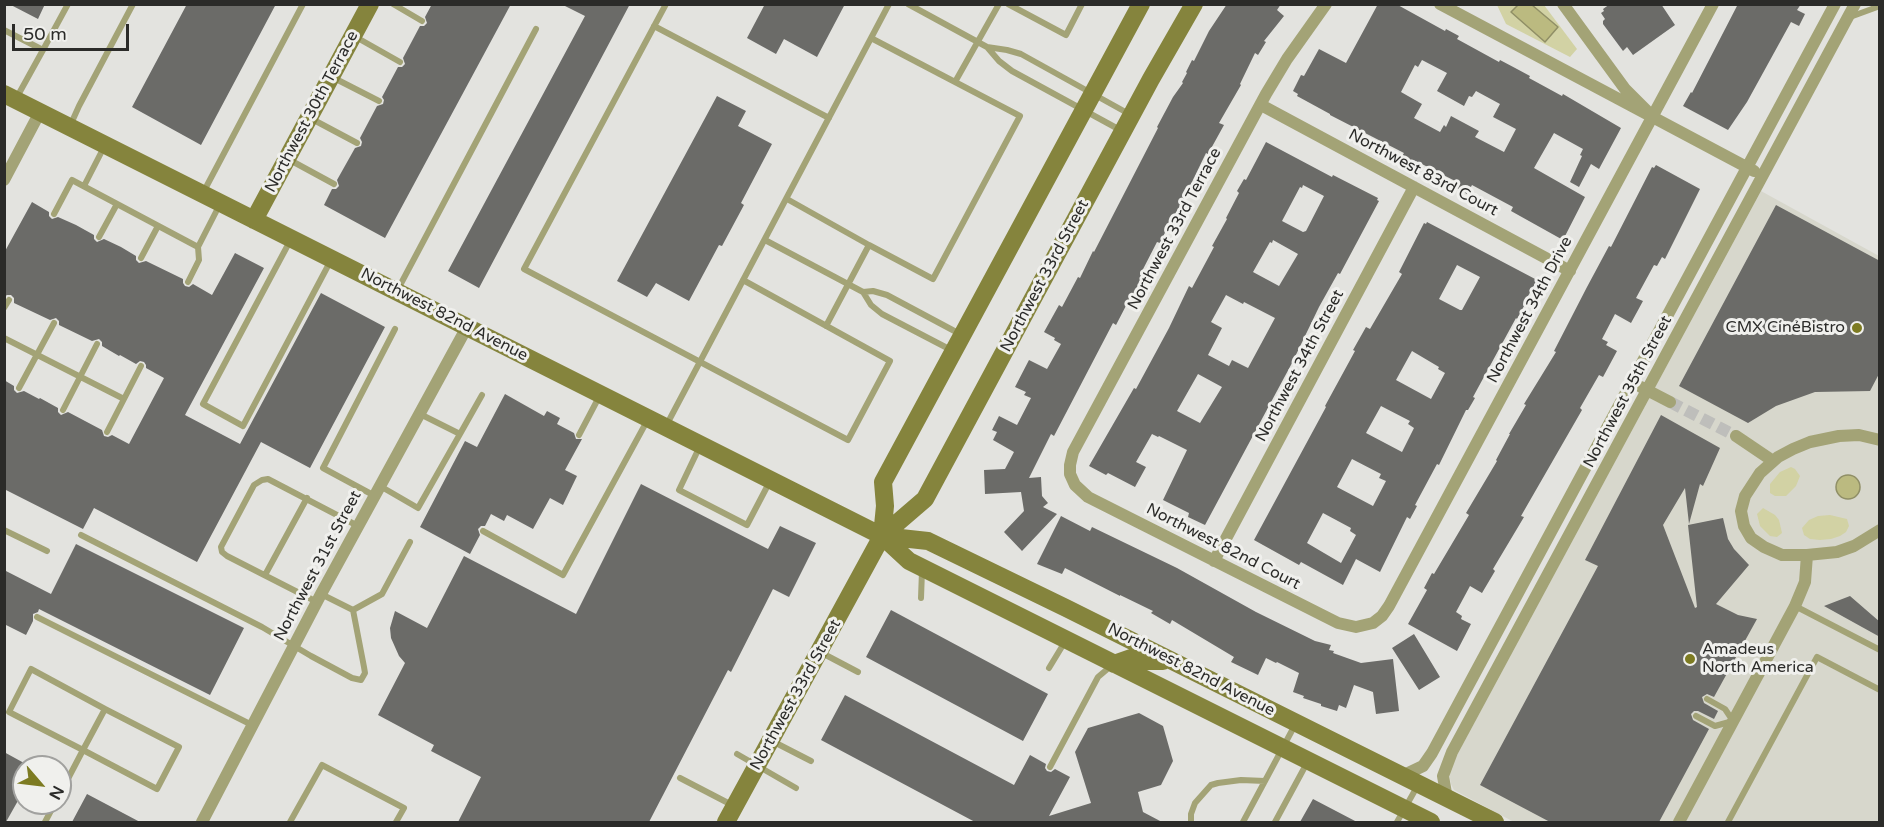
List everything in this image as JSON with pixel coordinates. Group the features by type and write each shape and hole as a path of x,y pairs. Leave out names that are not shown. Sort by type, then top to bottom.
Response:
{"street":[{"name":"Northwest 30th Terrace","path":"255,220 370,4"},
{"name":"Northwest 33rd Street","path":"882,536 885,506 883,482 1141,4"},
{"name":"Northwest 33rd Street","path":"730,815 882,536 925,499 1168,47 1194,4"},
{"name":"Northwest 33rd Terrace","path":"1071,477 1070,465 1073,452 1260,105 1287,59 1326,4"},
{"path":"1440,4 1605,94 1763,176"},
{"path":"1563,4 1625,89 1652,117"},
{"name":"Northwest 34th Drive","path":"1369,625 1379,618 1389,606 1713,4"},
{"name":"Northwest 35th Street","path":"1410,780 1432,753 1835,4"},
{"name":"Northwest 35th Street","path":"1447,799 1443,776 1448,760 1855,4"},
{"name":"Northwest 82nd Avenue","path":"10,97 882,536 909,561 1308,761 1401,816 1431,822"},
{"name":"Northwest 83rd Court","path":"1260,105 1569,271"},
{"path":"4,180 40,112"},
{"name":"Northwest 34th Street","path":"1214,561 1414,187"},
{"name":"Northwest 31st Street","path":"202,822 319,598 467,327"},
{"path":"1632,382 1670,402"},
{"path":"1880,440 1859,435 1829,437 1793,449 1773,461 1760,473 1745,496 1741,511 1747,533 1756,543 1782,555 1808,555 1844,549 1864,541 1880,530"},
{"path":"1736,436 1773,461"},
{"name":"Northwest 82nd Court","path":"1071,477 1088,497 1338,623 1356,627 1369,625"},
{"name":"Northwest 82nd Avenue","path":"882,536 928,541 1495,822"},
{"path":"1678,822 1795,606 1805,582 1808,555"},
{"path":"1519,591 1534,600"},
{"path":"1114,664 1134,657 1147,662 1171,660"}],"lane":[{"path":"10,97 43,50 68,4"},
{"path":"69,127 133,4"},
{"path":"202,194 303,4"},
{"path":"393,4 422,21"},
{"path":"666,4 524,269 848,441 890,361 743,280"},
{"path":"665,426 889,4"},
{"path":"908,4 987,47 1012,71 1088,102 1127,123"},
{"path":"955,82 999,4"},
{"path":"1008,4 1065,35 1082,4"},
{"path":"1847,19 1880,6"},
{"path":"654,26 829,118"},
{"path":"397,292 536,29"},
{"path":"4,30 43,50"},
{"path":"354,35 400,62"},
{"path":"787,199 933,279 1020,116 871,38"},
{"path":"987,47 1021,54 1088,102 1127,123"},
{"path":"332,76 379,101"},
{"path":"310,118 357,143"},
{"path":"84,186 105,145"},
{"path":"288,159 334,184"},
{"path":"54,214 72,180 198,247"},
{"path":"188,282 199,260 198,247 221,203"},
{"path":"99,237 117,204"},
{"path":"141,258 158,226"},
{"path":"292,239 204,404 243,426 332,259"},
{"path":"765,240 863,292 873,291 887,295 962,336"},
{"path":"826,326 869,245"},
{"path":"863,292 867,301 878,311 953,352"},
{"path":"4,308 9,300"},
{"path":"19,388 54,323"},
{"path":"396,329 323,468 418,508 482,394"},
{"path":"4,338 124,399"},
{"path":"63,410 97,344"},
{"path":"107,432 141,366"},
{"path":"579,435 601,394"},
{"path":"419,414 460,434"},
{"path":"483,531 563,575 649,418"},
{"path":"701,444 679,490 737,520 747,525 771,480"},
{"path":"358,526 268,478 254,485 221,547 226,556 319,598 352,610 382,594 410,542"},
{"path":"265,574 307,498"},
{"path":"4,530 47,551"},
{"path":"81,535 262,627 352,678 361,680 365,673 352,610"},
{"path":"921,598 922,567"},
{"path":"1795,606 1880,650"},
{"path":"37,617 252,726"},
{"path":"1050,668 1066,640"},
{"path":"820,652 858,672"},
{"path":"1728,822 1817,657 1880,690"},
{"path":"1050,766 1098,677 1114,664"},
{"path":"31,669 179,747 157,789 83,750 9,712 31,669"},
{"path":"1696,716 1715,726 1733,721 1725,709 1707,699"},
{"path":"72,771 105,709"},
{"path":"1243,822 1296,723"},
{"path":"771,740 811,761"},
{"path":"737,754 796,788"},
{"path":"1275,822 1308,761"},
{"path":"290,822 322,765 404,808 396,822"},
{"path":"680,778 730,815"},
{"path":"1191,822 1195,803 1212,785 1241,780 1265,781"},
{"path":"1401,816 1410,780"}],"shaded area":[{"path":"1518,5 1532,5 1558,27 1545,42 1511,12"},
{"path":"1761,191 1879,256 1879,822 1514,822 1454,790 1449,773 1451,766"},
{"path":"1848,475 1857,478 1860,487 1857,496 1848,499 1839,496 1836,487 1839,478"}],"green space":[{"path":"1497,5 1544,5 1577,49 1570,57 1506,24"},
{"path":"1791,467 1800,476 1796,486 1786,496 1775,496 1770,493 1770,484 1780,472"},
{"path":"1763,508 1779,520 1782,533 1777,537 1770,536 1760,526 1757,514"},
{"path":"1830,515 1847,519 1849,526 1846,532 1831,539 1820,540 1810,539 1804,535 1802,528 1809,520 1818,516"}],"building":[{"path":"9,4 45,4 38,19"},
{"path":"187,4 276,4 201,145 132,107"},
{"path":"432,4 511,4 385,238 324,205 332,189 339,186 337,180 355,148 361,146 360,138 377,106 383,104 382,97 398,67 405,64 403,58 420,26 427,23 425,17"},
{"path":"561,4 630,4 479,288 448,271 585,16"},
{"path":"765,4 845,4 817,57 784,39 776,54 747,38"},
{"path":"1227,4 1281,4 1277,10 1284,16 1264,41 1266,42 1258,55 1255,53 1241,85 1219,123 1224,125 1208,154 1206,153 1175,217 1173,216 1160,243 1157,242 1131,299 1116,325 1113,323 1054,436 1051,434 1029,478 1041,477 1042,496 1048,503 1043,507 1057,514 1022,551 1004,532 1024,511 1021,492 985,494 984,470 1005,469 1014,452 993,440 997,432 992,430 999,416 1017,425 1031,398 1024,395 1026,392 1015,387 1029,360 1047,369 1061,344 1044,332 1059,305 1062,307 1078,277 1080,278 1157,127 1183,83 1192,60 1194,61 1209,31"},
{"path":"1378,4 1396,4 1445,31 1446,29 1459,36 1457,39 1530,76 1529,78 1562,96 1563,94 1621,128 1599,169 1591,164 1579,187 1570,182 1583,149 1554,133 1534,168 1585,197 1563,240 1511,211 1513,207 1472,185 1467,194 1456,188 1459,183 1402,156 1404,153 1330,115 1297,96 1298,94 1293,91 1319,49 1346,63","holes":["1422,60 1447,73 1437,91 1464,106 1469,96 1472,97 1476,91 1500,104 1493,117 1516,129 1504,152 1475,137 1479,131 1451,116 1446,127 1444,125 1440,132 1414,118 1422,104 1401,92 1415,65 1418,67"]},
{"path":"1610,4 1661,4 1675,25 1633,55 1627,47 1623,51 1603,24 1605,19 1601,13"},
{"path":"1738,4 1801,4 1797,10 1805,14 1799,26 1791,22 1747,102 1728,130 1683,106"},
{"path":"717,96 746,111 738,126 772,144 741,203 744,205 722,246 719,245 689,301 656,283 647,297 617,281"},
{"path":"1266,142 1378,198 1379,201 1340,274 1338,273 1319,307 1292,363 1205,525 1188,517 1189,513 1163,500 1187,450 1152,434 1136,462 1146,467 1135,487 1089,466 1134,388 1136,389 1189,286 1192,288 1227,219 1239,193 1237,191 1244,179 1246,180","holes":["1303,185 1324,196 1306,231 1303,232 1282,221 1300,187 1302,188","1273,240 1298,254 1279,286 1253,272 1270,242 1272,243","1226,295 1275,318 1248,368 1232,360 1229,366 1208,355 1222,328 1211,322","1198,374 1222,387 1200,423 1177,411"]},
{"path":"1656,165 1700,189 1665,259 1662,257 1657,266 1654,265 1636,298 1643,301 1631,323 1615,314 1602,339 1608,342 1606,345 1617,351 1603,377 1599,375 1580,408 1582,410 1493,569 1495,571 1482,593 1470,586 1456,612 1462,616 1461,619 1471,624 1457,651 1408,624 1427,590 1424,588 1432,573 1434,574 1469,515 1466,513 1497,461 1526,405 1524,404 1556,352 1554,351 1587,287 1609,246 1611,247 1652,167"},
{"path":"32,202 49,212 52,219 58,217 76,225 94,235 97,242 104,239 136,256 139,263 146,261 183,279 185,286 189,287 193,284 212,295 235,253 264,268 185,415 240,444 321,293 385,327 310,468 261,442 197,562 94,508 83,529 4,489 4,380 14,386 17,393 24,391 40,398 58,408 61,415 68,412 102,430 104,436 112,435 129,444 164,378 146,368 144,362 140,361 136,364 102,346 99,339 92,341 59,325 56,318 50,320 14,303 11,295 4,297 4,253"},
{"path":"1776,205 1880,261 1880,372 1870,391 1815,392 1776,406 1748,423 1679,386"},
{"path":"1427,222 1537,280 1473,397 1475,398 1466,410 1439,465 1437,464 1415,505 1417,506 1410,519 1407,517 1380,572 1356,559 1343,585 1301,562 1299,565 1254,540 1326,407 1355,351 1353,350 1366,327 1370,329 1402,274 1399,272 1424,223","holes":["1457,265 1480,277 1462,310 1439,299","1412,351 1445,373 1431,399 1396,380","1381,406 1410,421 1408,424 1414,428 1402,452 1366,433","1352,459 1381,474 1379,478 1386,481 1373,506 1337,487","1323,513 1351,528 1350,531 1356,535 1341,563 1307,543"]},
{"path":"505,394 544,416 547,411 560,418 557,424 574,433 576,439 582,439 565,470 577,476 563,505 550,498 533,529 507,515 504,521 491,514 485,526 478,529 480,535 470,554 420,527 465,441 477,447"},
{"path":"1661,415 1720,448 1703,486 1700,484 1689,524 1685,488 1663,525 1695,608 1697,607 1688,525 1723,518 1728,539 1749,565 1716,604 1738,615 1757,619 1714,697 1707,694 1702,697 1704,703 1718,711 1714,719 1698,711 1691,714 1693,720 1709,729 1659,822 1550,822 1480,785 1598,566 1585,560"},
{"path":"641,484 768,549 780,526 816,543 789,597 773,589 731,672 728,670 649,822 458,822 481,777 431,751 434,745 378,715 405,663 399,656 391,638 390,628 395,611 427,628 464,556 576,614"},
{"path":"1061,516 1090,531 1092,527 1177,568 1256,612 1315,641 1331,645 1329,650 1334,651 1333,653 1361,663 1393,659 1399,711 1376,714 1373,692 1354,685 1346,708 1339,705 1337,711 1321,706 1293,692 1299,673 1277,662 1266,658 1258,675 1231,662 1234,657 1172,620 1170,624 1151,613 1153,611 1065,568 1062,574 1037,564"},
{"path":"76,544 244,628 210,695 39,609 33,614 33,621 26,635 4,624 4,570 51,594"},
{"path":"1850,596 1880,622 1880,637 1824,606"},
{"path":"891,610 1048,694 1023,741 866,657"},
{"path":"1414,634 1440,677 1419,690 1392,648"},
{"path":"845,695 1014,785 1030,755 1046,764 1047,771 1051,772 1055,769 1070,777 1049,816 1091,803 1075,752 1088,728 1139,713 1163,726 1173,761 1161,785 1138,792 1143,812 1162,822 975,822 821,740"},
{"path":"4,752 12,756 12,811 4,822"},
{"path":"87,794 140,822 72,822"},
{"path":"1313,799 1357,822 1300,822"}],"tunnel":[{"path":"1670,402 1736,436"}],"place":[{"name":"CMX CinéBistro","path":"1857,328"},
{"name":"Amadeus North America","path":"1690,659"}]}
